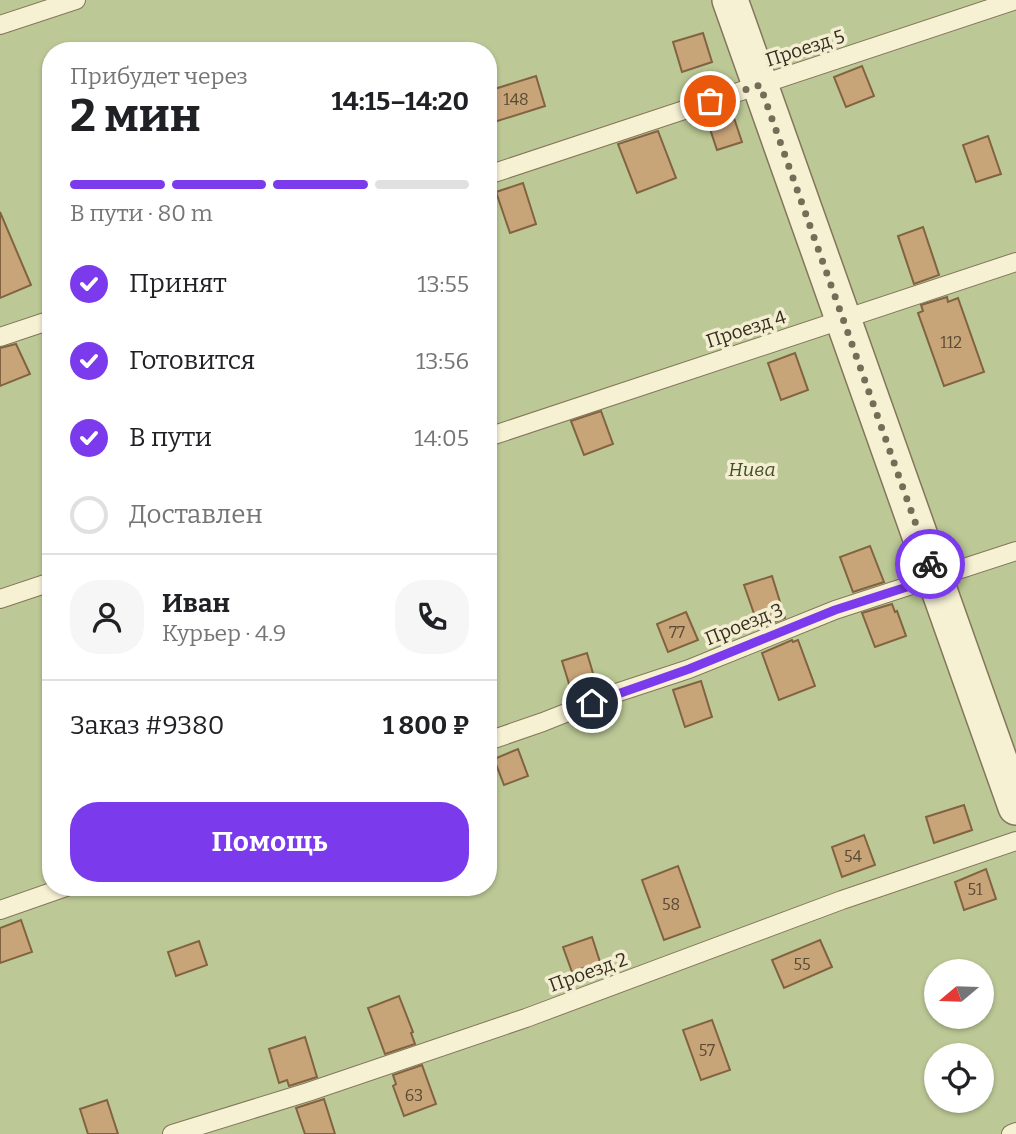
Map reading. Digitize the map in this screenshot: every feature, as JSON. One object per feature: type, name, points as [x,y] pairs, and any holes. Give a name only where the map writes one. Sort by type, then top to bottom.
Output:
[{"type":"street","points":[[730,0],[1016,807]]},
{"type":"lane","points":[[0,25],[76,0]]},
{"type":"lane","name":"Проезд 5","points":[[497,172],[1016,0]]},
{"type":"lane","name":"Проезд 4","points":[[497,434],[1016,261]]},
{"type":"lane","points":[[0,337],[42,323]]},
{"type":"lane","name":"Проезд 3","points":[[497,738],[689,669],[835,610],[1016,551]]},
{"type":"lane","points":[[0,599],[42,585]]},
{"type":"lane","name":"Проезд 2","points":[[172,1134],[308,1092],[526,1018],[842,900],[1016,841]]},
{"type":"lane","points":[[0,910],[42,895]]},
{"type":"lane","points":[[1011,1134],[1016,1132]]},
{"type":"green space","name":"Нива","points":[[0,0],[1016,0],[1016,1134],[0,1134]]},
{"type":"building","points":[[703,33],[712,62],[682,72],[673,42]]},
{"type":"building","points":[[862,66],[874,96],[846,107],[834,77]]},
{"type":"building","points":[[536,76],[545,106],[497,121],[497,88]]},
{"type":"building","points":[[731,109],[742,142],[717,150],[706,117]]},
{"type":"building","points":[[658,131],[676,178],[637,193],[618,144]]},
{"type":"building","points":[[988,136],[1001,174],[976,182],[963,145]]},
{"type":"building","points":[[523,183],[536,224],[510,233],[497,192]]},
{"type":"building","points":[[0,212],[31,285],[0,298]]},
{"type":"building","points":[[923,227],[939,275],[914,284],[898,236]]},
{"type":"building","points":[[947,297],[948,302],[958,298],[984,372],[944,386],[918,313],[923,311],[921,305]]},
{"type":"building","points":[[16,344],[30,374],[0,386],[0,348]]},
{"type":"building","points":[[795,353],[808,390],[781,400],[768,363]]},
{"type":"building","points":[[601,411],[613,444],[584,455],[571,421]]},
{"type":"building","points":[[870,546],[884,582],[853,592],[840,557]]},
{"type":"building","points":[[772,576],[785,618],[759,628],[744,585]]},
{"type":"building","points":[[892,604],[906,636],[875,647],[862,613]]},
{"type":"building","points":[[686,612],[698,640],[668,652],[657,624]]},
{"type":"building","points":[[798,640],[815,686],[779,700],[762,653]]},
{"type":"building","points":[[587,653],[595,680],[570,687],[562,661]]},
{"type":"building","points":[[701,681],[712,717],[685,727],[673,690]]},
{"type":"building","points":[[518,749],[528,776],[504,785],[497,767],[497,758]]},
{"type":"building","points":[[964,805],[972,830],[934,843],[926,817]]},
{"type":"building","points":[[864,835],[875,865],[842,877],[832,847]]},
{"type":"building","points":[[678,866],[700,927],[664,940],[642,880]]},
{"type":"building","points":[[986,869],[996,899],[964,910],[955,882]]},
{"type":"building","points":[[21,920],[32,952],[0,963],[0,928]]},
{"type":"building","points":[[592,937],[600,962],[572,972],[563,947]]},
{"type":"building","points":[[820,940],[832,967],[784,988],[772,960]]},
{"type":"building","points":[[199,941],[207,965],[176,976],[168,952]]},
{"type":"building","points":[[399,996],[415,1044],[385,1054],[368,1008]]},
{"type":"building","points":[[712,1020],[730,1070],[701,1080],[683,1030]]},
{"type":"building","points":[[305,1037],[317,1077],[289,1086],[287,1080],[279,1083],[269,1049]]},
{"type":"building","points":[[422,1065],[436,1104],[404,1116],[393,1086],[396,1084],[393,1075]]},
{"type":"building","points":[[324,1099],[335,1134],[305,1134],[296,1108]]},
{"type":"building","points":[[107,1100],[118,1134],[88,1134],[80,1109]]},
{"type":"way so far","points":[[710,101],[760,85],[930,564]]},
{"type":"route","points":[[592,703],[689,669],[835,610],[935,578],[930,564]]}]
